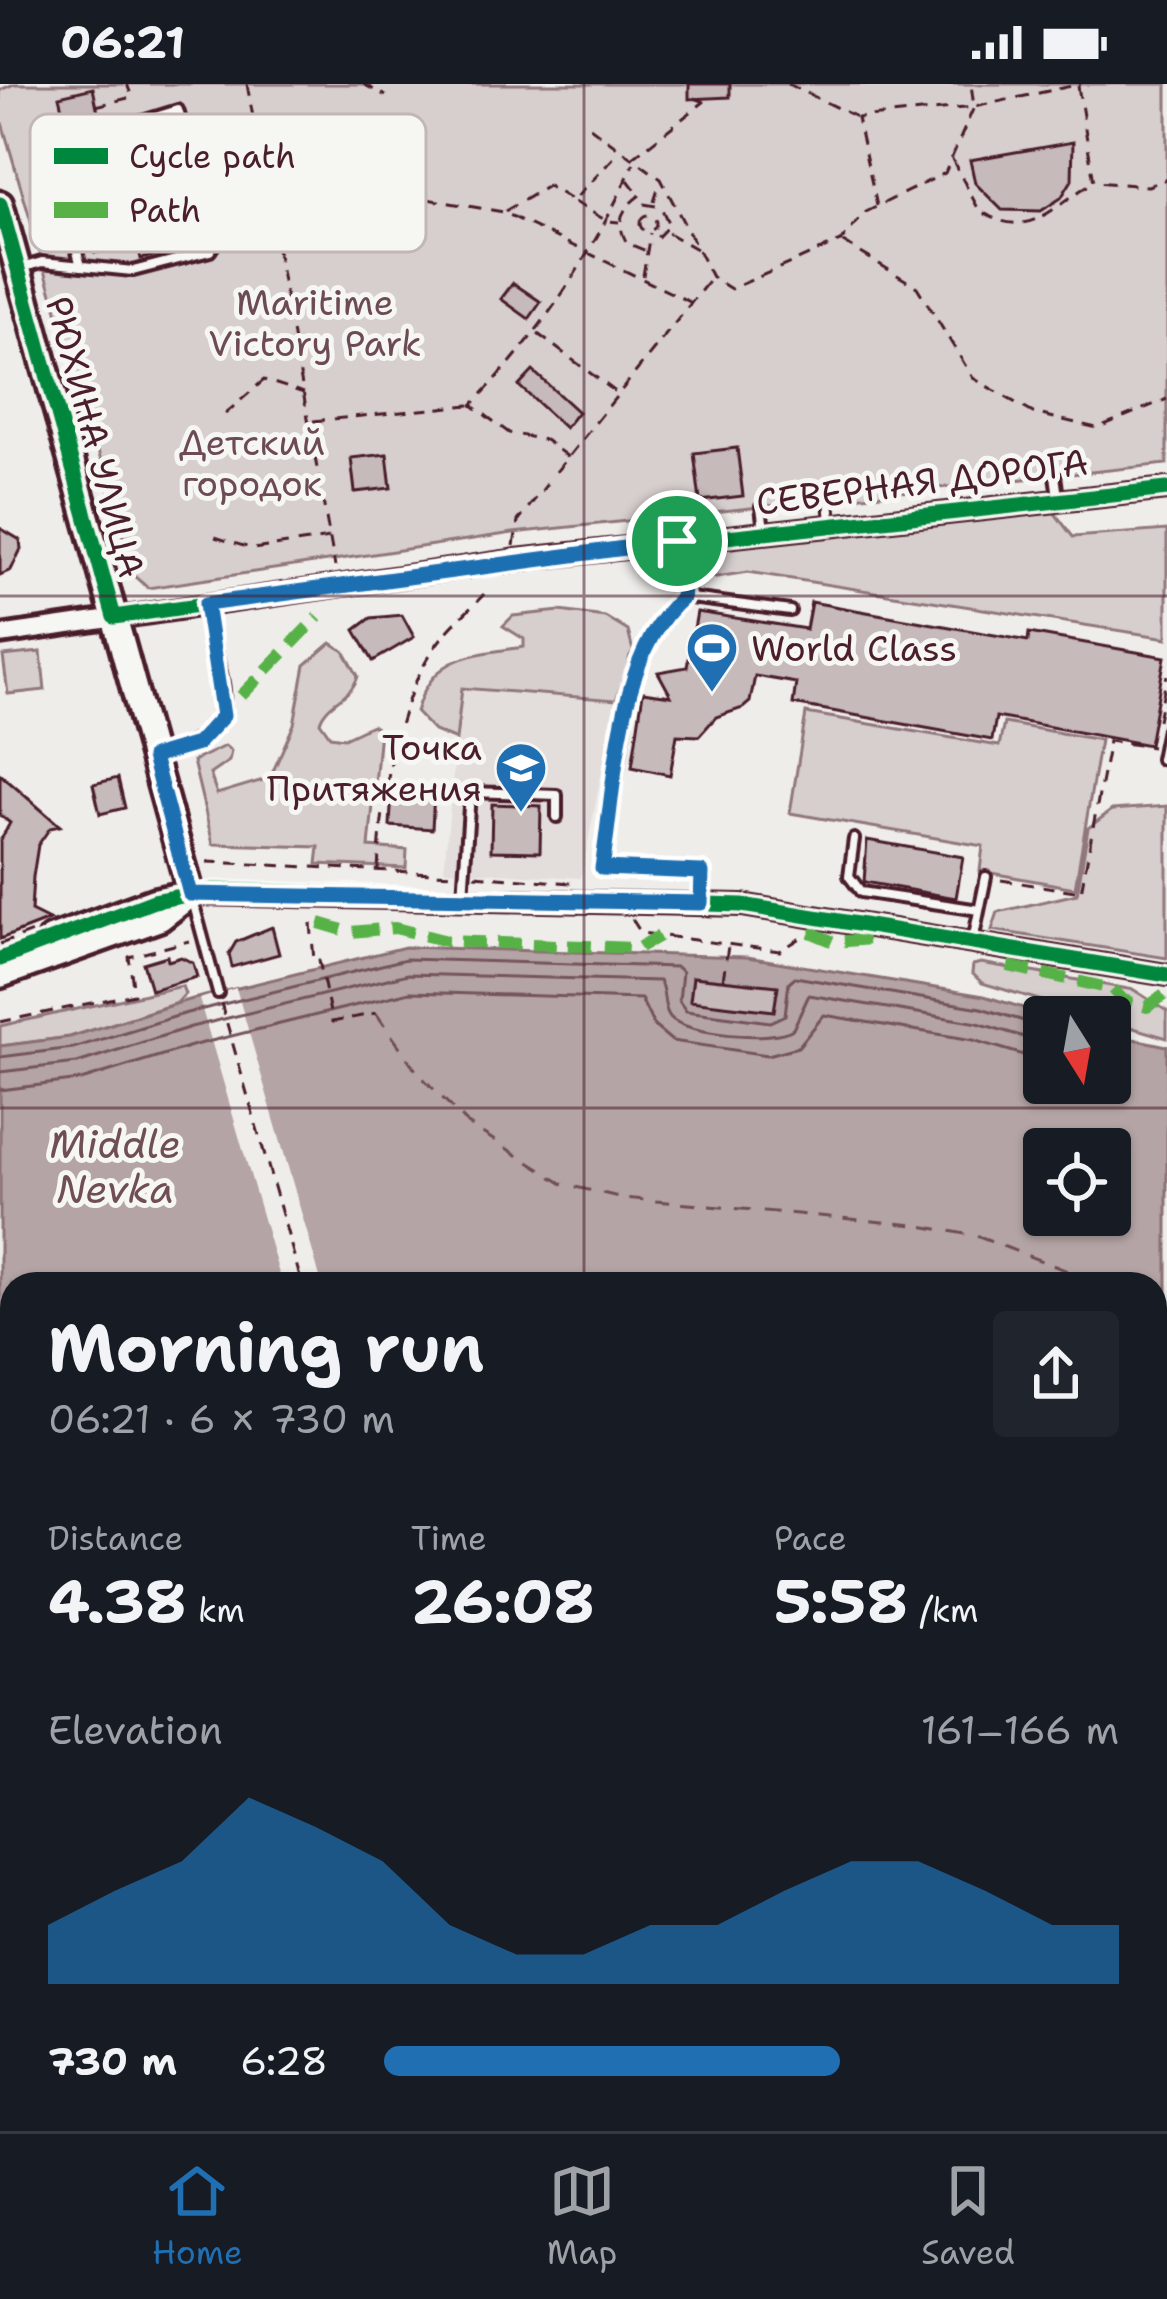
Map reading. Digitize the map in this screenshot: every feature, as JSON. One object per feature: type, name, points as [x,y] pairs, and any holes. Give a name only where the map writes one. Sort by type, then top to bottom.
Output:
[{"type":"street","name":"РЮХИНА УЛИЦА","points":[[0,204],[10,256],[190,894]]},
{"type":"street","name":"СЕВЕРНАЯ ДОРОГА","points":[[0,635],[677,541],[1167,489]]},
{"type":"street","points":[[0,975],[160,918],[190,894]]},
{"type":"street","points":[[0,958],[154,901],[190,894],[464,897],[701,903],[1167,975]]},
{"type":"lane","points":[[77,252],[81,266]]},
{"type":"lane","points":[[10,256],[133,271],[206,252]]},
{"type":"lane","points":[[1055,475],[1058,497]]},
{"type":"lane","points":[[829,499],[831,523]]},
{"type":"lane","points":[[761,506],[764,531]]},
{"type":"lane","points":[[677,541],[683,597],[636,659],[602,868],[702,872],[701,903]]},
{"type":"lane","points":[[683,597],[790,611]]},
{"type":"lane","points":[[153,757],[197,744],[223,716],[206,604]]},
{"type":"lane","points":[[1161,759],[1167,729]]},
{"type":"lane","points":[[464,897],[470,792],[557,795],[556,817]]},
{"type":"lane","points":[[854,839],[849,876],[861,892],[980,910]]},
{"type":"lane","points":[[973,942],[986,878]]},
{"type":"lane","name":"РЮХИНА УЛИЦА","points":[[190,894],[218,993]]},
{"type":"path","points":[[96,106],[132,97],[127,84]]},
{"type":"path","points":[[247,84],[254,114]]},
{"type":"path","points":[[363,84],[386,96]]},
{"type":"path","points":[[788,84],[857,118],[974,107],[1079,84],[1094,182]]},
{"type":"path","points":[[590,127],[661,179],[712,277],[731,289],[842,242],[877,207],[938,178],[952,160],[974,107],[971,84]]},
{"type":"path","points":[[313,422],[472,405],[538,334],[591,255],[634,159],[705,101],[694,98]]},
{"type":"path","points":[[857,118],[877,207]]},
{"type":"path","points":[[573,201],[620,151]]},
{"type":"path","points":[[952,160],[980,210],[1016,225],[1039,222],[1094,182],[1148,186],[1167,179]]},
{"type":"path","points":[[627,179],[644,204],[646,214],[640,225],[650,232]]},
{"type":"path","points":[[653,204],[661,179]]},
{"type":"path","points":[[503,212],[548,186],[607,221],[619,222]]},
{"type":"path","points":[[640,195],[623,210],[619,222],[627,243],[651,253]]},
{"type":"path","points":[[426,199],[503,212],[690,302]]},
{"type":"path","points":[[644,204],[653,204],[667,215],[667,232]]},
{"type":"path","points":[[642,279],[656,221],[646,214]]},
{"type":"path","points":[[667,232],[698,250]]},
{"type":"path","points":[[651,244],[667,232]]},
{"type":"path","points":[[842,242],[917,287],[973,378],[1033,413],[1097,428],[1167,400]]},
{"type":"path","points":[[281,252],[335,568]]},
{"type":"path","points":[[556,472],[712,277]]},
{"type":"path","points":[[538,334],[619,394]]},
{"type":"path","points":[[224,414],[264,380],[307,394]]},
{"type":"path","points":[[472,405],[509,433],[544,440],[568,457]]},
{"type":"path","points":[[513,533],[547,484]]},
{"type":"path","points":[[215,537],[253,549],[332,538]]},
{"type":"path","points":[[378,871],[387,787],[407,708],[433,650],[484,594]]},
{"type":"path","points":[[986,878],[1081,892],[1109,741],[1152,748],[1167,675]]},
{"type":"path","points":[[311,923],[314,961],[319,960],[332,1022],[376,1013]]},
{"type":"path","points":[[641,933],[780,951],[818,926]]},
{"type":"path","points":[[0,1022],[134,994],[129,957],[190,940]]},
{"type":"path","points":[[723,980],[728,944]]},
{"type":"path","points":[[218,993],[299,1272]]},
{"type":"shaded area","name":"Точка Притяжения","points":[[461,688],[616,700],[581,878],[444,870]]},
{"type":"green space","name":"Maritime Victory Park","points":[[14,84],[1167,84],[1167,464],[513,533],[148,588],[135,577],[40,252],[426,252],[426,114],[30,114],[30,218],[0,116],[0,90]]},
{"type":"green space","points":[[1051,508],[1073,537],[1167,530],[1167,638],[748,572],[704,579],[704,550]]},
{"type":"green space","points":[[560,611],[605,617],[628,631],[633,651],[616,700],[462,688],[456,740],[434,731],[416,712],[432,678],[443,668],[471,656],[524,647],[524,639],[503,626],[513,616]]},
{"type":"green space","points":[[331,643],[344,651],[358,676],[320,722],[330,736],[344,738],[372,725],[380,731],[369,847],[407,850],[406,868],[317,864],[319,847],[213,844],[193,761],[225,746],[231,751],[229,761],[210,774],[217,794],[270,778],[294,724],[305,665]]},
{"type":"green space","points":[[41,652],[45,690],[8,694],[3,656]]},
{"type":"green space","points":[[806,713],[999,746],[1004,723],[1100,740],[1075,888],[980,871],[983,846],[790,813]]},
{"type":"green space","points":[[1167,806],[1167,958],[992,930],[998,912],[1077,894],[1088,828],[1112,810]]},
{"type":"green space","points":[[973,965],[1134,990],[1167,1011],[1167,1038],[1131,1027],[1131,996],[1026,996],[982,983],[972,973]]},
{"type":"green space","points":[[182,986],[185,994],[177,1003],[70,1037],[0,1046],[0,1026]]},
{"type":"water","name":"Middle Nevka","points":[[405,947],[747,957],[984,996],[1023,1008],[1023,1104],[1131,1104],[1131,1038],[1167,1046],[1167,1272],[0,1272],[0,1046],[70,1037],[185,1001]],"holes":[[[693,977],[777,986],[691,1000]]]},
{"type":"pier","points":[[236,988],[319,1272],[279,1272],[199,999]]},
{"type":"building","points":[[689,84],[730,84],[730,97],[689,99]]},
{"type":"building","points":[[93,88],[98,114],[63,114],[59,96]]},
{"type":"building","points":[[1073,142],[1072,180],[1061,198],[1041,211],[1002,210],[975,183],[970,160]]},
{"type":"building","points":[[139,252],[168,252],[141,259]]},
{"type":"building","points":[[513,283],[541,302],[529,319],[501,299]]},
{"type":"building","points":[[533,371],[578,412],[565,428],[519,386]]},
{"type":"building","points":[[737,448],[743,496],[700,501],[694,453]]},
{"type":"building","points":[[387,454],[391,488],[355,492],[351,458]]},
{"type":"building","points":[[0,528],[20,540],[21,549],[11,570],[0,575]]},
{"type":"building","points":[[811,602],[1028,641],[1029,633],[1165,657],[1149,745],[996,717],[992,740],[793,704],[796,683],[755,676],[750,702],[743,708],[716,717],[699,736],[677,735],[670,775],[632,767],[643,692],[671,696],[658,672],[687,667],[697,612],[806,629]]},
{"type":"building","points":[[402,615],[414,637],[373,661],[355,630],[371,618]]},
{"type":"building","points":[[0,774],[60,826],[50,828],[38,845],[33,877],[31,911],[49,920],[0,939],[0,841],[10,823],[0,815]]},
{"type":"building","points":[[118,778],[125,808],[100,814],[93,784]]},
{"type":"building","points":[[392,789],[434,792],[432,829],[390,826]]},
{"type":"building","points":[[492,804],[541,806],[540,852],[491,851]]},
{"type":"building","points":[[867,840],[963,857],[956,898],[864,882]]},
{"type":"building","points":[[272,927],[279,954],[232,967],[229,954],[236,942]]},
{"type":"building","points":[[167,956],[168,961],[181,957],[193,963],[197,977],[151,990],[143,963]]},
{"type":"building","points":[[693,977],[778,986],[774,1011],[690,1001]]},
{"type":"ferry route","points":[[376,1013],[418,1073],[468,1124],[563,1184],[623,1198],[916,1225],[976,1236],[1070,1272]]},
{"type":"marked path","points":[[241,696],[318,617]]},
{"type":"marked path","points":[[319,923],[350,932],[395,928],[447,941],[638,948],[659,936]]},
{"type":"marked path","points":[[810,932],[834,942],[873,939]]},
{"type":"marked path","points":[[1008,966],[1113,989],[1123,1000],[1147,1007],[1167,993]]},
{"type":"cycle path","points":[[0,204],[114,617],[516,560],[1167,489]]},
{"type":"cycle path","points":[[0,959],[154,901],[214,890],[742,905],[1167,975]]},
{"type":"place","name":"World Class","points":[[712,694]]},
{"type":"place","name":"Точка Притяжения","points":[[521,814]]},
{"type":"route","points":[[677,541],[683,597],[636,659],[602,868],[702,872],[701,903],[214,890],[190,894],[153,757],[197,744],[223,716],[224,697],[206,604],[677,541]]},
{"type":"park label","name":"Детский городок","points":[[252,462]]}]
